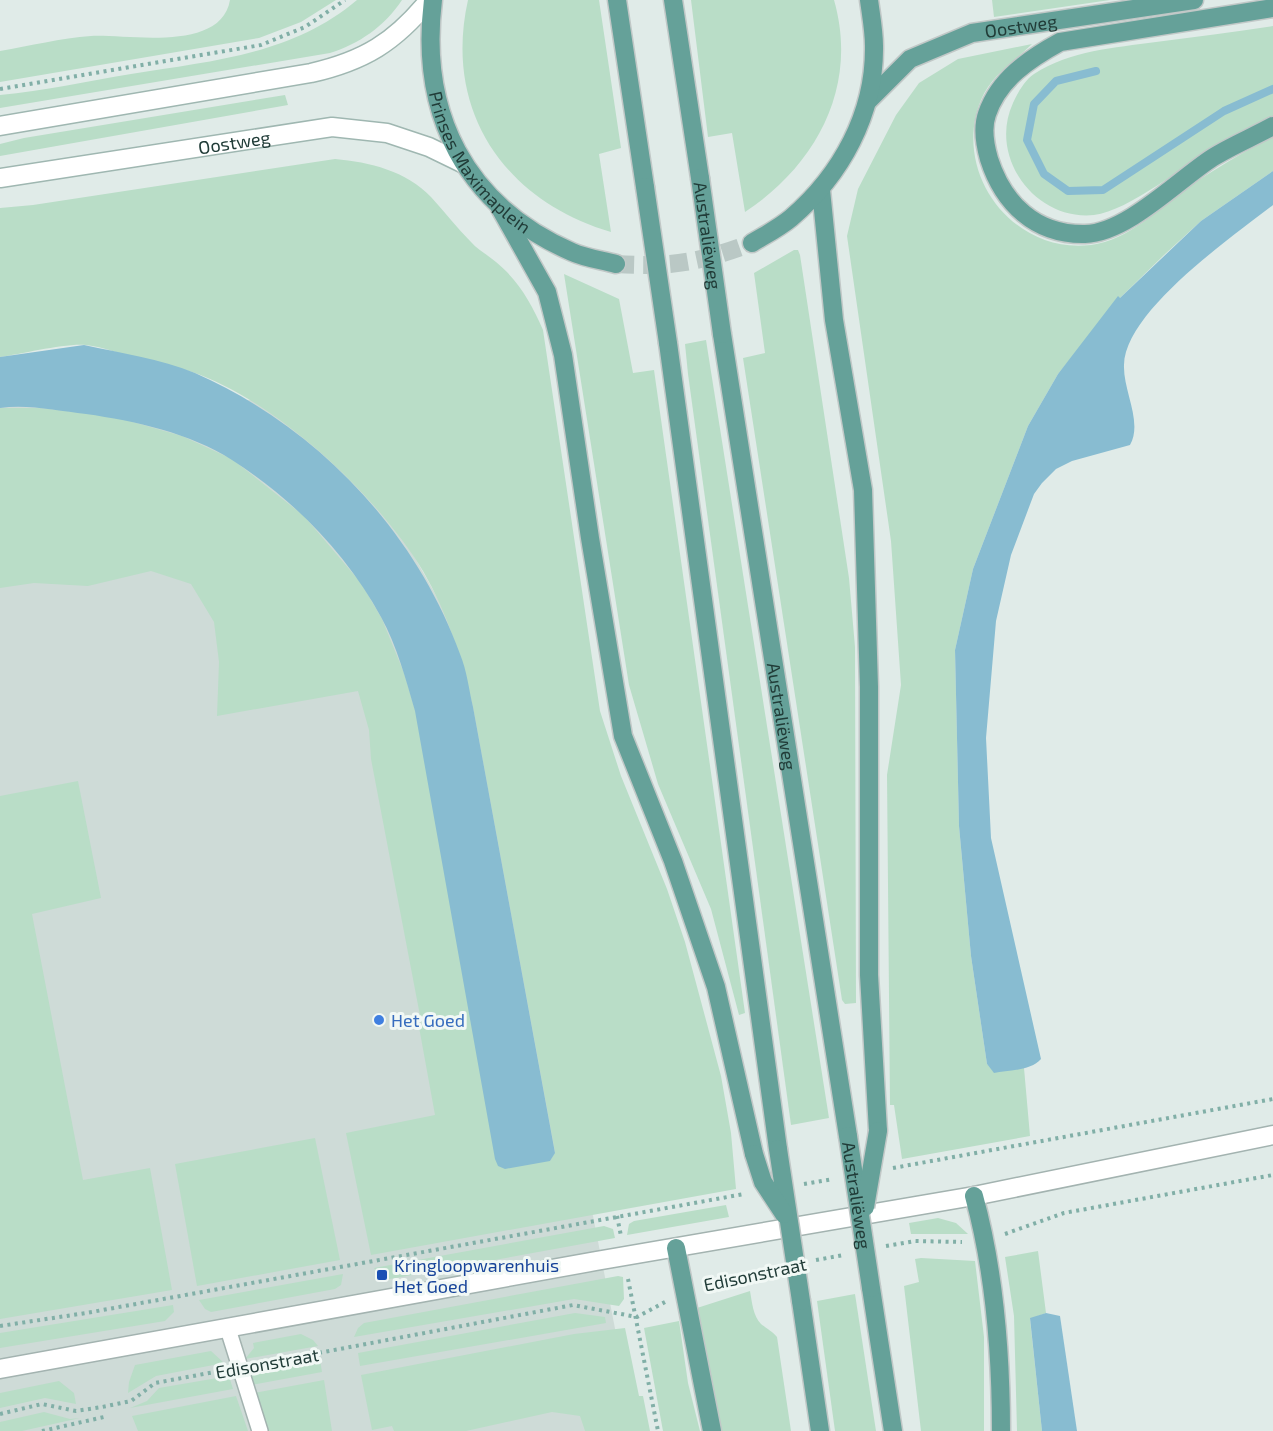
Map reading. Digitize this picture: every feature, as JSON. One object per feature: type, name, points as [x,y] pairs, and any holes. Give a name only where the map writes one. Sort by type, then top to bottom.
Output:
[{"type":"main road","name":"Prinses Maximaplein","points":[[431,0],[428,38],[432,82],[444,124],[464,164],[500,208],[535,234],[564,248],[616,264]]},
{"type":"main road","points":[[617,0],[668,343],[778,1149],[820,1431]]},
{"type":"main road","name":"Australiëweg","points":[[674,0],[722,334],[893,1431]]},
{"type":"main road","points":[[752,243],[789,220],[821,190],[841,163],[856,133],[868,101],[874,46],[869,0]]},
{"type":"main road","name":"Oostweg","points":[[868,101],[910,59],[972,33],[1194,0]]},
{"type":"main road","points":[[1273,8],[1060,42],[1034,56],[1001,87],[987,115],[984,134],[995,178],[1008,201],[1030,219],[1059,231],[1086,234],[1123,222],[1212,158],[1273,126]]},
{"type":"main road","points":[[821,190],[834,320],[863,490],[869,687],[869,975],[878,1131],[862,1221]]},
{"type":"main road","points":[[500,208],[547,292],[563,355],[623,736],[673,861],[716,987],[754,1154],[763,1182],[788,1220]]},
{"type":"main road","points":[[974,1196],[986,1239],[1001,1360],[1001,1431]]},
{"type":"main road","points":[[676,1248],[712,1431]]},
{"type":"street","points":[[0,126],[312,74],[344,65],[394,38],[431,0]]},
{"type":"street","name":"Oostweg","points":[[0,178],[333,127],[387,133],[429,147],[464,164]]},
{"type":"street","name":"Edisonstraat","points":[[0,1370],[974,1196],[1273,1135]]},
{"type":"lane","points":[[228,1329],[260,1431]]},
{"type":"path","points":[[0,89],[261,45],[305,27],[345,0]]},
{"type":"path","points":[[885,1170],[1273,1099]]},
{"type":"path","points":[[881,1248],[915,1241],[986,1239],[1026,1229],[1064,1213],[1273,1175]]},
{"type":"path","points":[[792,1186],[838,1178]]},
{"type":"path","points":[[0,1326],[86,1313],[745,1194]]},
{"type":"path","name":"Edisonstraat","points":[[811,1261],[846,1254]]},
{"type":"path","name":"Edisonstraat","points":[[0,1414],[42,1404],[76,1412],[131,1401],[155,1383],[573,1305],[637,1317],[707,1282],[776,1268]]},
{"type":"path","points":[[637,1317],[658,1431]]},
{"type":"path","points":[[42,1431],[104,1417]]},
{"type":"shaded area","points":[[0,400],[326,400],[491,693],[635,1431],[0,1431]]},
{"type":"green space","points":[[230,0],[336,0],[301,22],[259,38],[0,82],[0,51],[91,36],[148,38],[192,34],[210,28],[223,17]]},
{"type":"green space","points":[[357,0],[402,0],[388,18],[370,33],[351,45],[330,53],[0,108],[0,95],[191,65],[250,53],[306,33]]},
{"type":"green space","points":[[468,0],[599,0],[621,148],[599,154],[611,232],[573,218],[540,198],[513,174],[490,146],[474,114],[465,79],[463,41]]},
{"type":"green space","points":[[691,0],[834,0],[840,32],[841,63],[836,93],[826,121],[811,147],[792,171],[770,193],[745,212],[732,133],[708,137]]},
{"type":"green space","points":[[992,0],[1110,0],[994,17]]},
{"type":"green space","points":[[1273,26],[1273,118],[1220,144],[1141,196],[1108,212],[1094,215],[1073,214],[1053,208],[1022,182],[1012,164],[1007,144],[1007,124],[1017,95],[1034,74],[1063,60],[1093,51]]},
{"type":"green space","points":[[1032,44],[991,83],[981,100],[974,127],[975,154],[982,180],[996,203],[1014,222],[1037,237],[1063,245],[1091,245],[1118,237],[1142,223],[1208,174],[1273,137],[1273,171],[1201,221],[1164,255],[1120,298],[1058,374],[1028,426],[973,569],[955,650],[959,826],[971,956],[987,1064],[994,1072],[1024,1068],[1030,1136],[902,1159],[894,1105],[890,1105],[887,775],[901,685],[891,541],[847,236],[858,189],[896,115],[919,83],[958,59]]},
{"type":"green space","points":[[285,95],[288,105],[0,156],[0,144],[24,138]]},
{"type":"green space","points":[[335,159],[387,169],[421,188],[474,245],[496,262],[518,285],[543,330],[600,711],[621,776],[667,889],[685,942],[721,1076],[731,1133],[736,1189],[371,1255],[346,1133],[435,1115],[419,1027],[422,1026],[371,759],[369,730],[358,691],[217,716],[219,662],[214,622],[191,584],[151,571],[88,586],[34,583],[0,588],[0,408],[40,408],[112,416],[182,436],[232,459],[304,516],[361,583],[382,619],[404,673],[550,1161],[555,1152],[473,707],[447,621],[423,571],[379,512],[322,454],[257,405],[224,386],[192,372],[86,345],[55,347],[0,357],[0,208],[33,205]]},
{"type":"green space","points":[[794,250],[798,250],[800,255],[849,578],[855,647],[856,1003],[845,1004],[842,1000],[743,358],[765,353],[754,273]]},
{"type":"green space","points":[[564,274],[619,299],[633,373],[654,370],[745,1013],[739,1015],[711,909],[658,784],[629,685]]},
{"type":"green space","points":[[706,340],[829,1118],[791,1125],[688,374],[685,344]]},
{"type":"green space","points":[[78,781],[101,898],[32,914],[83,1180],[150,1168],[172,1290],[0,1319],[0,796]]},
{"type":"green space","points":[[315,1138],[340,1260],[197,1286],[175,1164]]},
{"type":"green space","points":[[726,1205],[729,1217],[627,1235],[629,1224],[634,1221]]},
{"type":"green space","points":[[938,1218],[956,1223],[968,1234],[911,1234],[909,1223]]},
{"type":"green space","points":[[604,1226],[613,1229],[615,1238],[390,1279],[382,1278],[374,1268]]},
{"type":"green space","points":[[1038,1251],[1046,1313],[1030,1319],[1042,1431],[1017,1431],[1014,1316],[1005,1257]]},
{"type":"green space","points":[[915,1259],[975,1261],[984,1337],[984,1431],[921,1431],[904,1286],[919,1282]]},
{"type":"green space","points":[[343,1274],[341,1285],[335,1289],[211,1312],[205,1309],[199,1300]]},
{"type":"green space","points":[[618,1276],[623,1277],[624,1299],[619,1306],[574,1299],[354,1337],[358,1328],[364,1323]]},
{"type":"green space","points":[[750,1291],[758,1321],[777,1337],[791,1431],[719,1431],[705,1366],[697,1308]]},
{"type":"green space","points":[[855,1294],[876,1431],[835,1431],[817,1301]]},
{"type":"green space","points":[[173,1305],[174,1312],[165,1321],[0,1348],[0,1333]]},
{"type":"green space","points":[[575,1313],[605,1317],[606,1323],[360,1366],[358,1353]]},
{"type":"green space","points":[[679,1321],[688,1383],[700,1431],[663,1431],[644,1328]]},
{"type":"green space","points":[[625,1328],[639,1396],[643,1396],[650,1431],[585,1431],[580,1416],[552,1412],[466,1431],[394,1431],[392,1426],[372,1430],[361,1375],[574,1334]]},
{"type":"green space","points":[[301,1334],[313,1340],[318,1346],[245,1359],[254,1348],[253,1343]]},
{"type":"green space","points":[[211,1351],[224,1363],[156,1376],[128,1393],[135,1365]]},
{"type":"green space","points":[[320,1360],[322,1372],[251,1385],[247,1373]]},
{"type":"green space","points":[[229,1376],[233,1389],[130,1408],[147,1401],[159,1388]]},
{"type":"green space","points":[[324,1380],[332,1431],[267,1431],[254,1393]]},
{"type":"green space","points":[[59,1381],[74,1393],[76,1404],[45,1398],[0,1408],[0,1393]]},
{"type":"green space","points":[[236,1396],[248,1431],[138,1431],[132,1416]]},
{"type":"green space","points":[[44,1412],[70,1419],[80,1418],[22,1431],[0,1431],[0,1422]]},
{"type":"water","points":[[1273,171],[1273,205],[1183,277],[1142,322],[1129,344],[1124,365],[1134,416],[1130,445],[1072,461],[1056,469],[1034,494],[1011,555],[996,621],[986,738],[991,838],[1041,1059],[1025,1068],[994,1073],[987,1064],[971,956],[959,826],[955,650],[973,569],[1028,426],[1058,374],[1118,296],[1120,298],[1201,221]]},
{"type":"water","points":[[84,345],[154,360],[195,373],[239,395],[281,422],[320,453],[356,487],[417,565],[441,608],[466,674],[555,1153],[550,1161],[505,1169],[498,1166],[495,1159],[415,711],[405,675],[381,617],[352,571],[317,529],[255,475],[216,451],[180,435],[124,420],[43,408],[0,408],[0,357]]},
{"type":"water","points":[[1046,1313],[1060,1316],[1077,1431],[1042,1431],[1030,1318]]},
{"type":"waterway","points":[[1096,71],[1056,81],[1034,104],[1027,140],[1044,174],[1068,191],[1103,190],[1224,111],[1273,89]]},
{"type":"tunnel","points":[[616,264],[654,265],[685,262],[752,243]]},
{"type":"place","name":"Het Goed","points":[[379,1020]]},
{"type":"place","name":"Kringloopwarenhuis Het Goed","points":[[382,1275]]}]
